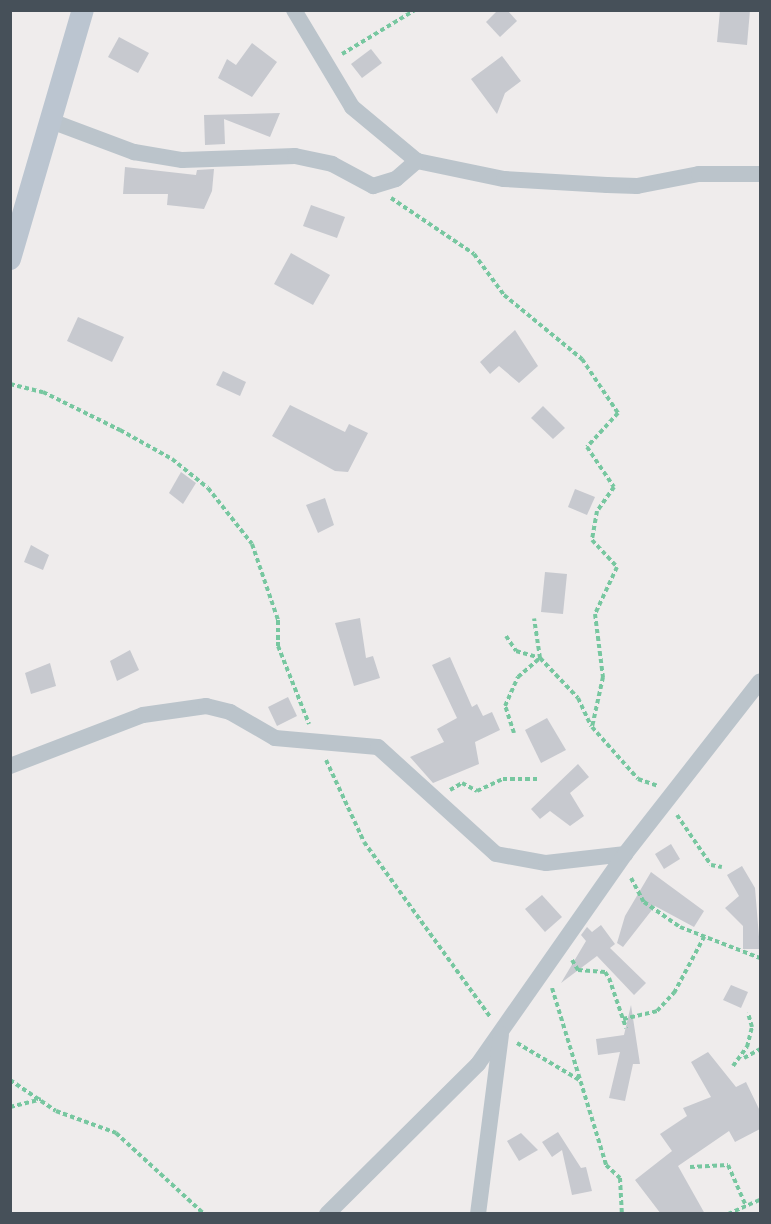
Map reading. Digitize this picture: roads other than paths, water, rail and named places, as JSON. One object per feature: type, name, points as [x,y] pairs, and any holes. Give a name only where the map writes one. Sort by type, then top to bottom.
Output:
[{"type":"street","points":[[10,259],[83,10]]},
{"type":"street","points":[[294,10],[352,108],[417,161],[504,179],[607,185],[637,186],[699,174],[760,174]]},
{"type":"street","points":[[51,122],[134,152],[182,160],[295,156],[332,164],[373,186],[396,179],[417,161]]},
{"type":"street","points":[[327,1214],[435,1110],[501,1033],[547,971],[563,943],[625,854],[760,681]]},
{"type":"street","points":[[10,766],[143,715],[206,706],[230,712],[275,738],[378,747],[437,798],[496,854],[546,863],[625,854]]},
{"type":"street","points":[[478,1214],[501,1033]]}]
